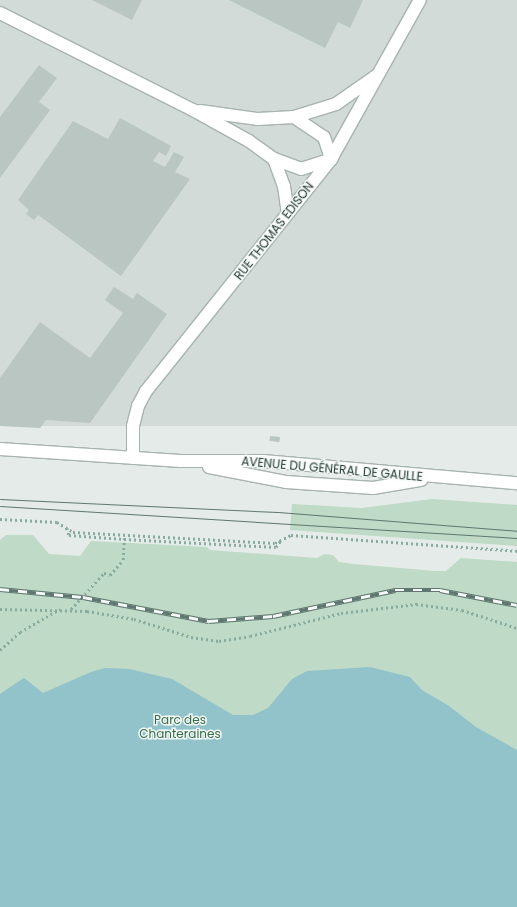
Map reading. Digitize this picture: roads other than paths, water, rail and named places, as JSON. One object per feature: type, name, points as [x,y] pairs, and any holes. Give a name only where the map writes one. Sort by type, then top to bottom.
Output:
[{"type":"street","name":"RUE THOMAS EDISON","points":[[133,458],[133,426],[138,406],[146,391],[331,159],[420,0]]},
{"type":"street","points":[[0,14],[193,110],[249,141],[274,159],[301,169],[331,159],[324,137],[294,117]]},
{"type":"street","points":[[193,110],[258,119],[294,117],[336,104],[379,74]]},
{"type":"street","points":[[274,159],[284,186],[288,213]]},
{"type":"street","name":"AVENUE DU GÉNÉRAL DE GAULLE","points":[[0,450],[180,461],[263,461],[436,478],[517,483]]},
{"type":"street","name":"AVENUE DU GÉNÉRAL DE GAULLE","points":[[180,461],[286,482],[373,488],[436,478]]},
{"type":"water","name":"Parc des Chanteraines","points":[[370,667],[410,677],[422,690],[449,706],[476,727],[517,750],[517,907],[0,907],[0,694],[19,681],[24,678],[43,693],[91,672],[105,668],[129,669],[172,679],[233,715],[253,715],[268,708],[292,679],[307,671]]},
{"type":"tram line","points":[[0,499],[278,512],[517,531]]},
{"type":"tram line","points":[[0,506],[517,538]]},
{"type":"railway","points":[[0,589],[83,597],[209,621],[273,616],[395,590],[440,590],[517,605]]}]
